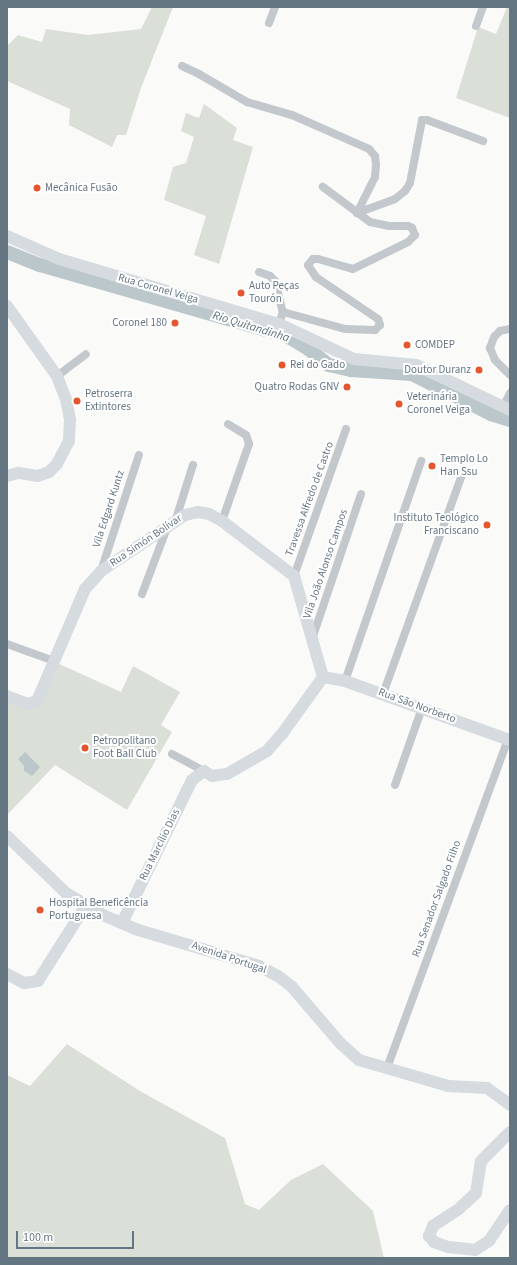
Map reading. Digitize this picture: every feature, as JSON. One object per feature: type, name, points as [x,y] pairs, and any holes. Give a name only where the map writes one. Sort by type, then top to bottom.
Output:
[{"type":"street","points":[[269,23],[275,7]]},
{"type":"street","points":[[476,26],[482,7]]},
{"type":"street","points":[[182,66],[199,74],[247,102],[292,115],[369,149],[375,156],[375,177],[357,213]]},
{"type":"street","points":[[357,213],[395,199],[405,191],[410,183],[422,120],[427,120],[483,141]]},
{"type":"street","points":[[283,312],[345,329],[378,328],[378,319],[316,277],[308,265],[313,259],[318,259],[353,269],[408,242],[415,235],[412,228],[408,226],[388,226],[370,222],[323,187]]},
{"type":"street","name":"Rua Coronel Veiga","points":[[7,236],[59,259],[279,324],[354,359],[416,365],[506,408]]},
{"type":"street","points":[[259,272],[270,276],[275,282],[283,312],[279,324]]},
{"type":"street","points":[[7,306],[57,376],[66,400],[70,420],[69,441],[63,456],[49,472],[38,476],[18,473],[7,476]]},
{"type":"street","points":[[510,329],[497,334],[490,348],[495,360],[510,375]]},
{"type":"street","points":[[57,376],[86,354]]},
{"type":"street","points":[[506,408],[510,393]]},
{"type":"street","points":[[222,521],[249,444],[246,435],[228,424]]},
{"type":"street","name":"Travessa Alfredo de Castro","points":[[294,576],[346,428]]},
{"type":"street","name":"Vila Edgard Kuntz","points":[[100,571],[139,455]]},
{"type":"street","points":[[345,681],[420,460]]},
{"type":"street","points":[[142,594],[171,525],[193,465]]},
{"type":"street","points":[[383,694],[462,475]]},
{"type":"street","name":"Vila João Alonso Campos","points":[[312,640],[361,494]]},
{"type":"street","name":"Rua Simón Bolívar","points":[[7,696],[28,704],[34,704],[39,698],[85,589],[100,571],[185,515],[198,512],[209,514],[222,521],[294,576]]},
{"type":"street","points":[[172,754],[204,771],[220,776],[236,770],[266,751],[282,734],[323,677],[294,576]]},
{"type":"street","points":[[7,644],[54,661]]},
{"type":"street","name":"Rua São Norberto","points":[[323,677],[345,681],[509,739]]},
{"type":"street","points":[[395,785],[422,708]]},
{"type":"street","name":"Rua Senador Salgado Filho","points":[[387,1068],[509,739]]},
{"type":"street","name":"Rua Marcílio Dias","points":[[122,923],[192,780],[204,771]]},
{"type":"street","name":"Avenida Portugal","points":[[7,836],[66,893],[86,905],[122,923],[259,966],[278,976],[292,987],[359,1060],[448,1086],[487,1088],[510,1105]]},
{"type":"street","points":[[7,974],[24,983],[34,983],[38,981],[86,905]]},
{"type":"street","points":[[510,1132],[482,1161],[476,1193],[459,1209],[432,1226],[429,1236],[434,1242],[448,1247],[475,1250],[489,1241],[510,1210]]},
{"type":"shaded area","points":[[152,7],[173,7],[141,88],[126,135],[117,135],[112,147],[69,125],[70,109],[7,81],[7,46],[18,35],[42,42],[46,29],[88,35],[141,29]]},
{"type":"shaded area","points":[[507,7],[510,7],[510,118],[456,98],[478,27],[496,34]]},
{"type":"shaded area","points":[[204,104],[237,128],[233,140],[253,147],[219,264],[194,255],[206,216],[164,200],[173,167],[186,163],[194,137],[181,131],[186,113],[199,118]]},
{"type":"shaded area","name":"Petropolitano Foot Ball Club","points":[[57,663],[121,692],[133,666],[180,692],[161,725],[172,732],[127,810],[55,765],[7,815],[7,701],[26,708]]},
{"type":"shaded area","points":[[25,752],[40,767],[32,776],[24,771],[24,766],[18,759]]},
{"type":"shaded area","points":[[67,1044],[140,1091],[225,1138],[245,1204],[259,1210],[291,1180],[323,1164],[373,1211],[384,1258],[7,1258],[7,1075],[30,1086]]},
{"type":"waterway","name":"Rio Quitandinha","points":[[7,252],[40,265],[287,336],[307,348],[329,365],[351,370],[412,374],[491,414],[510,420]]},
{"type":"place","name":"Mecânica Fusão","points":[[37,188]]},
{"type":"place","name":"Auto Peças Tourón","points":[[241,293]]},
{"type":"place","name":"Coronel 180","points":[[175,323]]},
{"type":"place","name":"COMDEP","points":[[407,345]]},
{"type":"place","name":"Rei do Gado","points":[[282,365]]},
{"type":"place","name":"Doutor Duranz","points":[[479,370]]},
{"type":"place","name":"Quatro Rodas GNV","points":[[347,387]]},
{"type":"place","name":"Petroserra Extintores","points":[[77,401]]},
{"type":"place","name":"Veterinária Coronel Veiga","points":[[399,404]]},
{"type":"place","name":"Templo Lo Han Ssu","points":[[432,466]]},
{"type":"place","name":"Instituto Teológico Franciscano","points":[[487,525]]},
{"type":"place","name":"Petropolitano Foot Ball Club","points":[[85,748]]},
{"type":"place","name":"Hospital Beneficência Portuguesa","points":[[40,910]]}]
